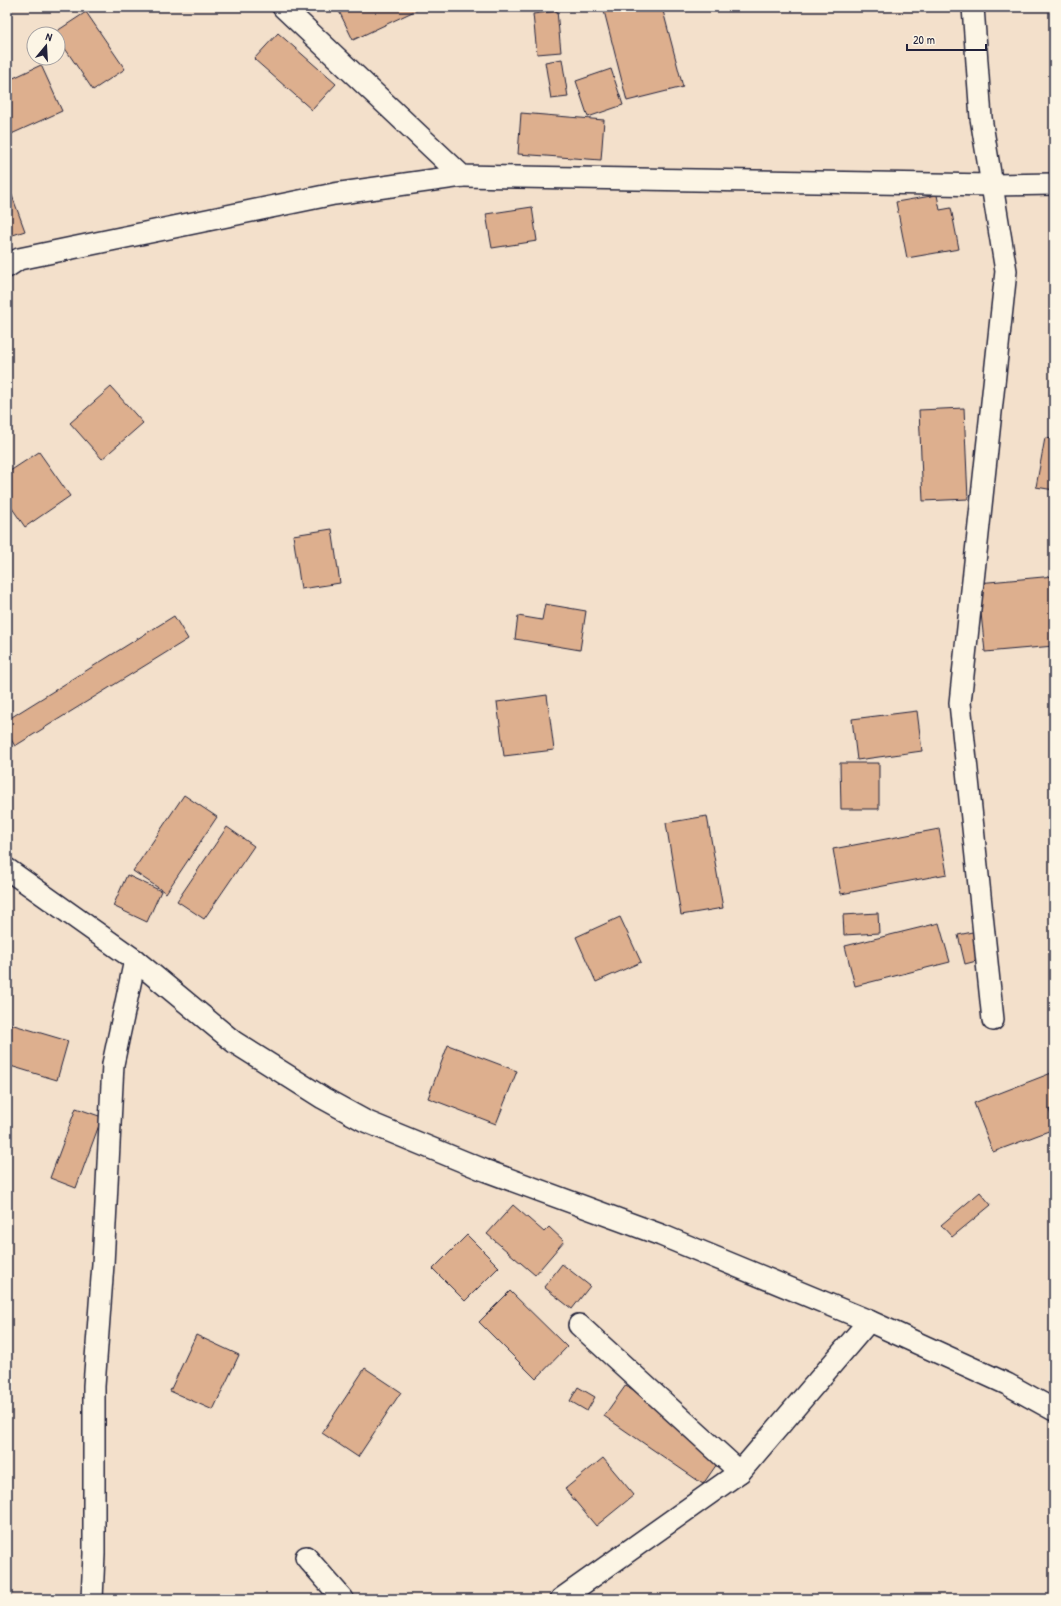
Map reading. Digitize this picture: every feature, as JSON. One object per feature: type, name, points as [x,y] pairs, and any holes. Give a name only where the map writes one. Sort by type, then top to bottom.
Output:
[{"type":"street","points":[[283,7],[462,176]]},
{"type":"street","points":[[973,7],[980,118],[1006,271],[960,704],[993,1020]]},
{"type":"street","points":[[7,267],[19,260],[334,194],[462,176],[992,185],[1054,184]]},
{"type":"street","points":[[7,869],[135,960],[234,1042],[323,1098],[366,1121],[484,1170],[661,1235],[869,1321],[1007,1384],[1054,1410]]},
{"type":"street","points":[[92,1599],[94,1554],[94,1386],[103,1264],[113,1064],[135,960]]},
{"type":"street","points":[[561,1599],[740,1472],[869,1321]]},
{"type":"street","points":[[579,1325],[740,1472]]},
{"type":"street","points":[[306,1557],[343,1599]]},
{"type":"building","points":[[337,7],[423,7],[353,40]]},
{"type":"building","points":[[603,7],[662,7],[683,87],[627,101]]},
{"type":"building","points":[[557,11],[561,52],[537,54],[533,14]]},
{"type":"building","points":[[86,12],[125,69],[93,90],[66,50],[66,26],[65,26]]},
{"type":"building","points":[[278,33],[336,84],[312,110],[254,59]]},
{"type":"building","points":[[562,59],[568,97],[551,99],[545,62]]},
{"type":"building","points":[[41,66],[62,111],[7,136],[7,81]]},
{"type":"building","points":[[611,69],[623,105],[588,117],[576,81]]},
{"type":"building","points":[[521,113],[604,120],[601,160],[518,154]]},
{"type":"building","points":[[7,182],[25,231],[7,237]]},
{"type":"building","points":[[937,195],[940,210],[951,208],[959,249],[907,258],[896,202]]},
{"type":"building","points":[[532,207],[537,241],[492,248],[486,214]]},
{"type":"building","points":[[111,387],[143,423],[102,459],[70,423]]},
{"type":"building","points":[[964,408],[968,499],[923,501],[919,410]]},
{"type":"building","points":[[1045,438],[1054,439],[1054,490],[1036,487]]},
{"type":"building","points":[[39,452],[70,496],[25,527],[7,501],[7,473]]},
{"type":"building","points":[[332,529],[340,583],[301,589],[293,535]]},
{"type":"building","points":[[1054,576],[1054,646],[985,652],[978,583]]},
{"type":"building","points":[[545,604],[586,611],[580,650],[515,639],[518,616],[542,620]]},
{"type":"building","points":[[174,616],[188,639],[15,746],[7,733],[7,720]]},
{"type":"building","points":[[547,695],[554,750],[504,756],[497,702]]},
{"type":"building","points":[[917,711],[922,751],[857,760],[852,719]]},
{"type":"building","points":[[840,763],[879,763],[879,809],[841,809]]},
{"type":"building","points":[[184,795],[217,817],[166,893],[133,871]]},
{"type":"building","points":[[707,816],[723,908],[681,915],[666,823]]},
{"type":"building","points":[[227,827],[254,846],[204,919],[177,901]]},
{"type":"building","points":[[939,829],[947,874],[841,894],[833,849]]},
{"type":"building","points":[[127,875],[161,891],[147,922],[113,906]]},
{"type":"building","points":[[878,913],[879,933],[844,935],[843,915]]},
{"type":"building","points":[[620,917],[641,962],[596,982],[576,937]]},
{"type":"building","points":[[939,923],[950,962],[855,986],[845,946]]},
{"type":"building","points":[[977,931],[984,959],[965,964],[958,935]]},
{"type":"building","points":[[7,1023],[68,1041],[57,1080],[7,1065]]},
{"type":"building","points":[[448,1045],[517,1071],[496,1124],[428,1098]]},
{"type":"building","points":[[1054,1072],[1054,1108],[1049,1110],[1054,1121],[1054,1129],[993,1152],[974,1103]]},
{"type":"building","points":[[76,1108],[102,1117],[76,1188],[50,1178]]},
{"type":"building","points":[[980,1192],[991,1205],[952,1237],[941,1225]]},
{"type":"building","points":[[513,1205],[544,1232],[549,1227],[564,1241],[535,1275],[487,1234]]},
{"type":"building","points":[[467,1235],[499,1267],[465,1301],[433,1269]]},
{"type":"building","points":[[562,1264],[590,1286],[572,1309],[544,1287]]},
{"type":"building","points":[[510,1291],[567,1347],[536,1379],[479,1322]]},
{"type":"building","points":[[196,1335],[239,1355],[213,1410],[170,1391]]},
{"type":"building","points":[[365,1368],[401,1392],[358,1457],[322,1433]]},
{"type":"building","points":[[626,1385],[724,1454],[703,1484],[604,1416]]},
{"type":"building","points":[[578,1387],[595,1397],[587,1411],[570,1401]]},
{"type":"building","points":[[603,1458],[634,1495],[596,1526],[565,1489]]}]
